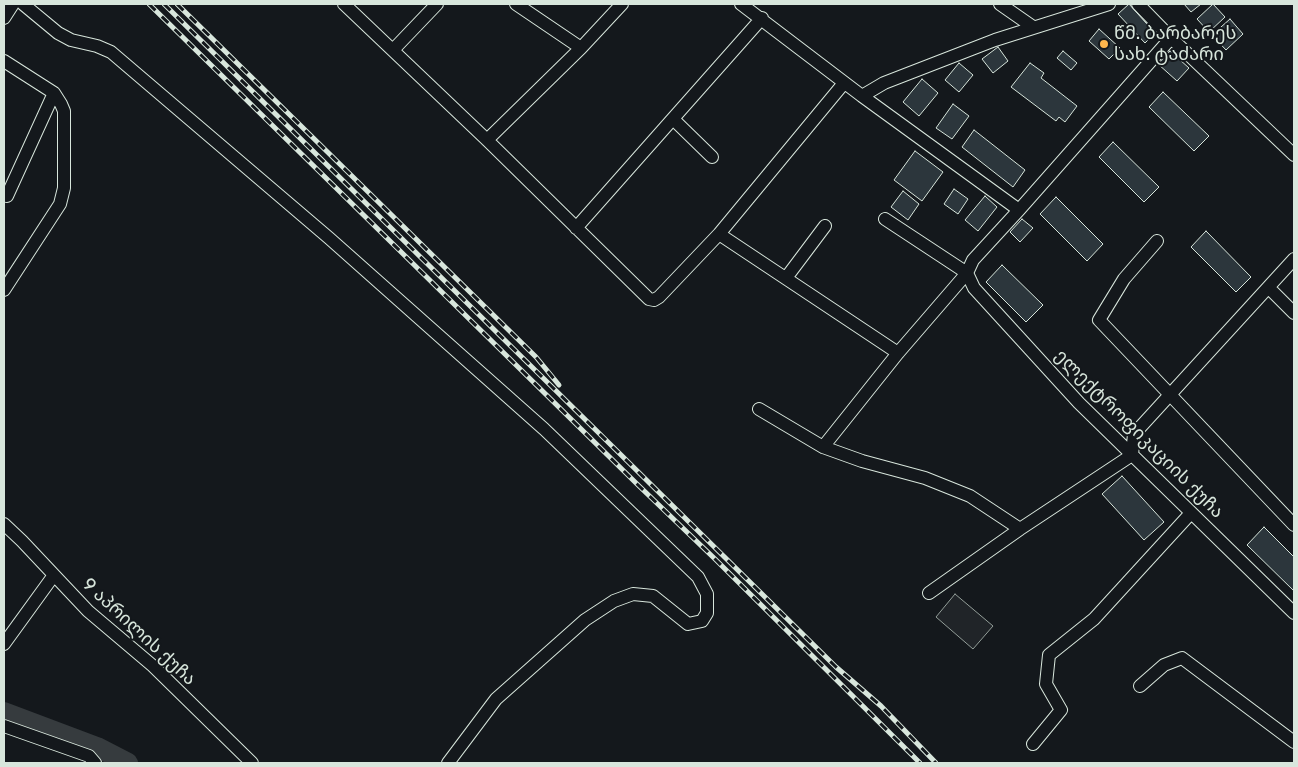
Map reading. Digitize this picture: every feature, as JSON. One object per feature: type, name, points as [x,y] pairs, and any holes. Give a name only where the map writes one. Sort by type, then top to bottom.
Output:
[{"type":"street","points":[[4,18],[13,4]]},
{"type":"street","points":[[23,4],[58,33],[71,40],[97,46],[111,52],[329,238],[522,410],[698,577],[707,594],[707,613],[702,621],[688,624],[654,596],[633,594],[614,601],[585,620],[496,698],[448,763]]},
{"type":"street","points":[[344,4],[487,140],[649,299],[654,300],[719,234],[844,83]]},
{"type":"street","points":[[393,50],[437,4]]},
{"type":"street","points":[[516,4],[580,48]]},
{"type":"street","points":[[487,140],[622,4]]},
{"type":"street","points":[[741,4],[762,18],[844,83],[1020,210]]},
{"type":"street","points":[[1000,4],[1033,28]]},
{"type":"street","points":[[862,96],[884,84],[995,40],[1109,4]]},
{"type":"street","points":[[1139,4],[1171,38],[1294,155]]},
{"type":"street","points":[[576,228],[762,18]]},
{"type":"street","points":[[823,447],[898,352],[967,273],[973,260],[1020,210],[1171,38]]},
{"type":"street","points":[[4,61],[54,93],[64,112],[63,196],[60,204],[4,290]]},
{"type":"street","points":[[7,196],[54,93]]},
{"type":"street","points":[[673,119],[712,157]]},
{"type":"street","points":[[885,219],[967,273]]},
{"type":"street","points":[[786,278],[825,226]]},
{"type":"street","points":[[719,234],[898,352]]},
{"type":"street","points":[[1157,241],[1124,279],[1099,320],[1294,525]]},
{"type":"street","points":[[929,593],[1020,529],[1132,456],[1134,434],[1294,259]]},
{"type":"street","name":"ელექტროფიკაციის ქუჩა","points":[[967,273],[974,288],[1079,403],[1294,613]]},
{"type":"street","points":[[1269,288],[1294,313]]},
{"type":"street","points":[[759,409],[823,447],[862,461],[925,478],[970,496],[1020,529]]},
{"type":"street","points":[[1033,744],[1061,710],[1046,684],[1049,655],[1094,619],[1191,513]]},
{"type":"street","name":"9 აპრილის ქუჩა","points":[[4,524],[88,611],[153,666],[252,763]]},
{"type":"street","points":[[4,644],[54,575]]},
{"type":"street","points":[[1140,686],[1164,665],[1182,658],[1294,742]]},
{"type":"street","points":[[4,726],[89,756],[95,763]]},
{"type":"shaded area","points":[[955,594],[993,626],[973,649],[936,617]]},
{"type":"building","points":[[1129,4],[1155,33],[1145,43],[1118,14]]},
{"type":"building","points":[[1184,4],[1201,4],[1191,12]]},
{"type":"building","points":[[1213,4],[1225,17],[1209,32],[1197,19]]},
{"type":"building","points":[[1230,19],[1243,34],[1226,50],[1212,35]]},
{"type":"building","name":"წმ. ბარბარეს სახ. ტაძარი","points":[[1099,29],[1120,48],[1109,59],[1089,41]]},
{"type":"building","points":[[998,47],[1008,61],[993,73],[982,59]]},
{"type":"building","points":[[1063,51],[1077,63],[1071,70],[1057,58]]},
{"type":"building","points":[[1170,51],[1189,68],[1177,81],[1158,64]]},
{"type":"building","points":[[959,63],[973,75],[959,92],[945,80]]},
{"type":"building","points":[[1030,63],[1044,73],[1041,78],[1077,106],[1065,122],[1059,117],[1056,121],[1011,87]]},
{"type":"building","points":[[922,79],[938,93],[919,116],[903,102]]},
{"type":"building","points":[[1163,92],[1209,136],[1194,151],[1149,107]]},
{"type":"building","points":[[953,104],[969,116],[952,139],[936,128]]},
{"type":"building","points":[[974,130],[1025,170],[1013,187],[962,147]]},
{"type":"building","points":[[1113,142],[1159,187],[1144,202],[1099,157]]},
{"type":"building","points":[[915,151],[943,172],[922,201],[894,180]]},
{"type":"building","points":[[954,189],[968,199],[958,214],[944,204]]},
{"type":"building","points":[[903,191],[919,204],[908,220],[891,207]]},
{"type":"building","points":[[985,196],[997,207],[978,231],[965,220]]},
{"type":"building","points":[[1056,197],[1103,244],[1087,261],[1040,214]]},
{"type":"building","points":[[1022,219],[1033,228],[1020,242],[1010,232]]},
{"type":"building","points":[[1206,231],[1251,277],[1236,292],[1191,247]]},
{"type":"building","points":[[1002,265],[1043,305],[1026,322],[986,282]]},
{"type":"building","points":[[1122,476],[1164,522],[1144,540],[1102,494]]},
{"type":"building","points":[[1264,527],[1294,557],[1294,591],[1247,545]]},
{"type":"waterway","points":[[4,712],[97,747],[128,763]]},
{"type":"railway","points":[[149,4],[715,559],[920,763]]},
{"type":"railway","points":[[164,4],[836,667],[881,706],[936,763]]},
{"type":"railway","points":[[177,4],[536,357],[559,385]]},
{"type":"place","name":"წმ. ბარბარეს სახ. ტაძარი","points":[[1104,44]]}]
